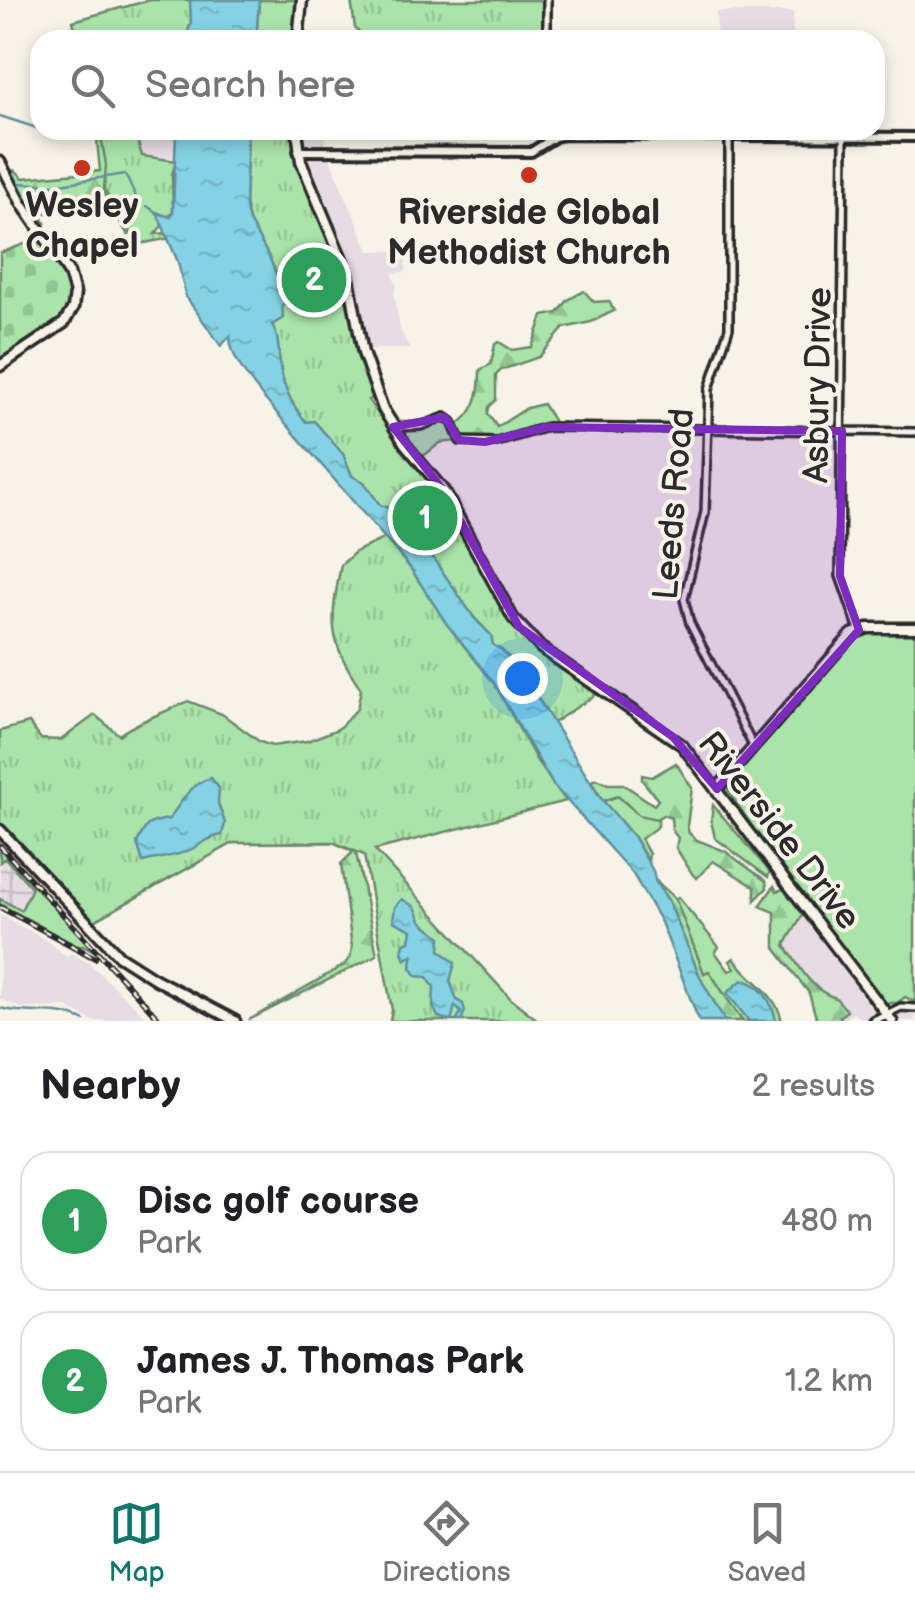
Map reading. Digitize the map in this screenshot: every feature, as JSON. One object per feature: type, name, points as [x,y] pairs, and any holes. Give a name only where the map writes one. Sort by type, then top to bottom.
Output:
[{"type":"main road","points":[[299,30],[302,0]]},
{"type":"main road","points":[[885,137],[915,137]]},
{"type":"main road","name":"Riverside Drive","points":[[297,140],[298,151],[348,274],[363,352],[378,395],[393,427],[444,491],[519,626],[552,656],[673,737],[717,788],[883,1019]]},
{"type":"main road","points":[[298,151],[527,152],[552,140]]},
{"type":"main road","points":[[0,162],[22,204],[69,274],[76,293],[71,312],[60,326],[0,366]]},
{"type":"main road","points":[[717,788],[845,641],[859,630],[915,628]]},
{"type":"main road","points":[[0,830],[119,956],[235,1021]]},
{"type":"street","points":[[546,30],[547,0]]},
{"type":"street","name":"Leeds Road","points":[[729,140],[728,328],[710,380],[705,512],[685,585],[684,606],[753,746]]},
{"type":"street","name":"Asbury Drive","points":[[844,140],[840,576],[859,630]]},
{"type":"street","points":[[393,427],[424,425],[445,417],[452,422],[460,441],[486,442],[542,428],[915,432]]},
{"type":"street","points":[[883,1019],[900,1007],[915,1008]]},
{"type":"highlighted area","points":[[445,417],[459,440],[485,442],[547,427],[842,431],[840,576],[859,630],[717,789],[673,737],[519,627],[444,491],[393,427]]},
{"type":"shaded area","points":[[716,12],[793,12],[793,30],[717,30]]},
{"type":"shaded area","points":[[137,140],[176,140],[176,161],[142,156]]},
{"type":"shaded area","points":[[301,140],[326,140],[326,150],[369,251],[406,251],[406,272],[392,273],[397,286],[394,294],[400,329],[410,349],[367,349],[355,283],[303,155]]},
{"type":"shaded area","points":[[5,858],[32,888],[21,910],[0,899],[0,862]]},
{"type":"shaded area","points":[[804,914],[887,1020],[901,1009],[915,1010],[915,1021],[863,1021],[853,1013],[843,1020],[840,1016],[846,1012],[808,982],[784,945]]},
{"type":"shaded area","points":[[0,915],[46,940],[67,957],[71,953],[89,963],[150,1021],[93,1021],[66,1007],[22,1008],[0,999]]},
{"type":"green space","points":[[150,0],[190,0],[189,30],[75,30],[73,21]]},
{"type":"green space","points":[[259,0],[302,0],[299,30],[257,30]]},
{"type":"green space","points":[[351,0],[547,0],[547,30],[355,28]]},
{"type":"green space","points":[[97,140],[112,140],[137,232],[128,235],[103,193],[67,203],[41,216],[45,223],[39,226],[8,174],[15,170],[23,178],[100,171]]},
{"type":"green space","points":[[102,140],[137,140],[142,156],[176,161],[172,175],[173,213],[167,217],[159,213],[162,226],[155,234],[168,233],[172,238],[138,244],[104,190],[106,165]]},
{"type":"green space","points":[[248,140],[297,140],[345,266],[378,395],[368,400],[441,490],[499,603],[516,627],[530,642],[601,691],[553,723],[520,670],[493,645],[491,635],[475,619],[415,532],[391,509],[380,505],[364,483],[352,476],[343,454],[314,421],[306,422],[291,399],[272,324],[281,305],[288,303],[249,221],[245,204]]},
{"type":"green space","points":[[44,237],[73,282],[70,315],[0,366],[0,253]]},
{"type":"green space","points":[[584,291],[594,302],[609,301],[614,311],[591,322],[564,328],[539,357],[501,370],[496,375],[496,400],[489,407],[488,414],[497,427],[527,408],[543,404],[556,425],[534,426],[498,438],[462,438],[455,426],[472,409],[478,395],[480,370],[491,364],[495,344],[499,342],[512,350],[532,347],[543,316],[558,313],[568,300]]},
{"type":"green space","points":[[444,419],[458,441],[440,443],[421,458],[400,431],[401,428]]},
{"type":"green space","points":[[385,538],[422,582],[446,623],[494,683],[537,761],[566,801],[375,850],[511,999],[539,1021],[390,1021],[392,1010],[364,855],[333,842],[233,843],[92,922],[0,826],[0,731],[29,723],[41,739],[61,740],[95,715],[119,735],[188,701],[222,714],[260,742],[272,746],[307,741],[338,729],[357,709],[361,689],[342,657],[334,630],[341,565],[355,552]]},
{"type":"green space","points":[[867,633],[915,633],[915,1002],[905,997],[897,1003],[886,1003],[774,858],[728,791],[730,779],[853,640]]},
{"type":"green space","points":[[676,763],[692,788],[689,833],[725,851],[766,881],[767,888],[755,900],[755,887],[713,861],[697,878],[693,875],[676,848],[678,838],[672,830],[671,818],[639,815],[618,796],[603,801],[591,781],[623,784],[654,805],[658,800],[642,775],[652,777]]},
{"type":"green space","points":[[618,796],[637,813],[658,819],[658,826],[641,839],[649,854],[648,861],[603,801]]},
{"type":"green space","points":[[713,805],[770,872],[768,877],[715,838]]},
{"type":"green space","points":[[352,833],[377,955],[249,1020],[350,958],[352,947],[341,864],[353,852],[333,842],[233,843],[93,922],[227,842]]},
{"type":"green space","points":[[0,849],[96,952],[77,946],[0,904],[0,899],[21,910],[32,888],[5,858],[0,862]]},
{"type":"green space","points":[[654,879],[675,898],[704,973],[709,971],[742,1021],[725,1021],[702,981],[668,900]]},
{"type":"green space","points":[[774,886],[777,891],[784,889],[803,914],[785,945],[814,985],[836,998],[847,1011],[840,1016],[842,1021],[817,1021],[809,993],[775,948],[775,912],[760,906]]},
{"type":"green space","points":[[678,897],[719,947],[715,952],[729,971],[735,968],[730,961],[734,958],[768,994],[782,1021],[742,1021],[709,972],[704,973],[699,964],[673,901]]},
{"type":"water","points":[[190,0],[259,0],[257,30],[189,30]]},
{"type":"water","points":[[176,140],[248,140],[245,204],[249,221],[289,304],[282,305],[283,318],[272,325],[290,399],[306,422],[314,421],[343,454],[352,476],[364,482],[380,505],[391,509],[415,532],[475,619],[491,635],[493,645],[502,650],[532,689],[600,797],[633,836],[725,1021],[699,1021],[661,922],[633,874],[553,785],[494,683],[446,623],[409,566],[252,383],[237,360],[230,336],[221,346],[186,297],[178,262],[157,213],[171,217]]},
{"type":"water","points":[[211,778],[219,788],[218,803],[225,823],[222,835],[180,854],[143,862],[137,843],[146,827],[169,819],[192,789]]},
{"type":"water","points":[[402,899],[415,907],[422,922],[441,937],[440,950],[455,963],[450,981],[465,1011],[461,1021],[456,1021],[461,1012],[455,1006],[451,1021],[438,1017],[433,1006],[434,987],[427,977],[417,976],[411,968],[412,955],[405,960],[404,943],[410,941],[412,930],[393,921],[395,907]]},
{"type":"water","points":[[742,980],[765,995],[776,1021],[749,1021],[727,993]]},
{"type":"waterway","points":[[0,116],[30,126]]},
{"type":"waterway","points":[[16,183],[54,185],[125,174],[137,199]]},
{"type":"waterway","points":[[147,206],[157,213]]},
{"type":"waterway","points":[[0,1008],[65,1014],[85,1021]]},
{"type":"railway","points":[[0,846],[161,1021]]},
{"type":"railway","points":[[0,907],[95,958]]},
{"type":"place","name":"Wesley Chapel","points":[[82,168]]},
{"type":"place","name":"Riverside Global Methodist Church","points":[[529,175]]},
{"type":"place","name":"James J. Thomas Park","points":[[314,280]]},
{"type":"place","name":"Disc golf course","points":[[425,518]]}]
